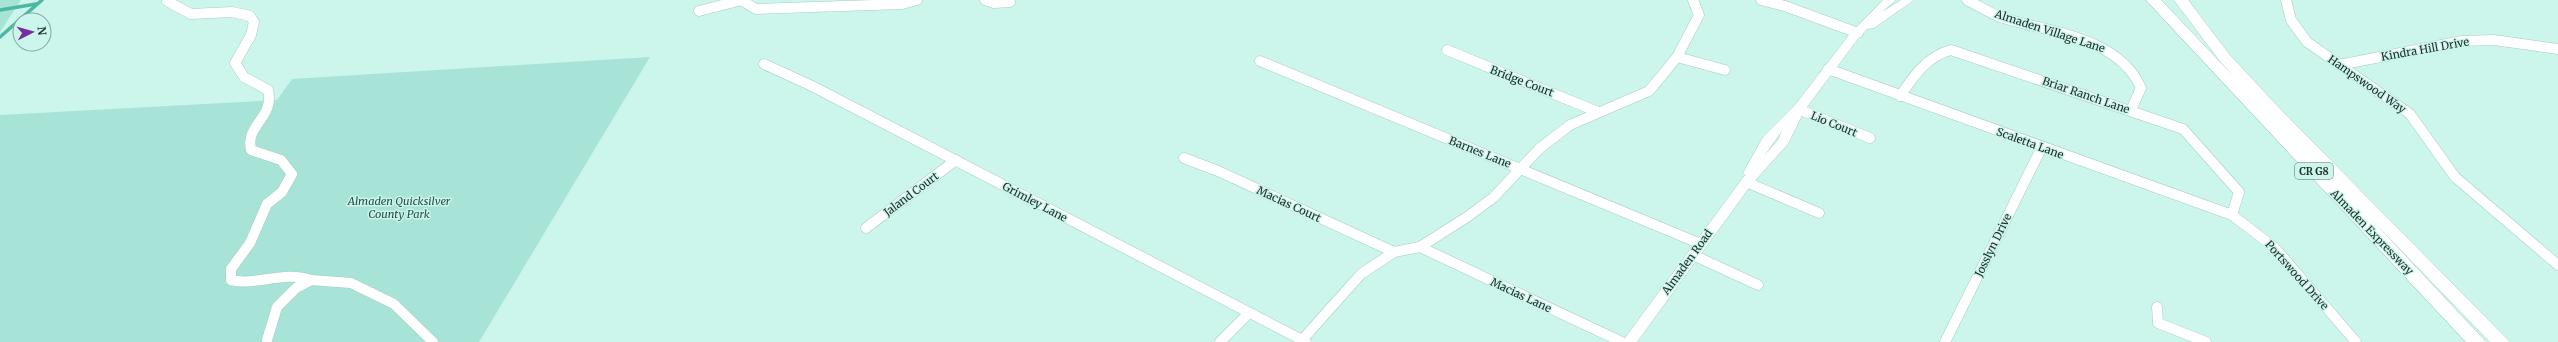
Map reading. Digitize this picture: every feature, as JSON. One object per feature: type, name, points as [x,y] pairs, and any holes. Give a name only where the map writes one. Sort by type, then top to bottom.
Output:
[{"type":"main road","name":"Almaden Expressway","points":[[2153,0],[2477,342]]},
{"type":"main road","name":"Almaden Expressway","points":[[2181,0],[2224,57],[2276,113],[2501,342]]},
{"type":"street","points":[[699,11],[741,0],[756,10],[766,10],[902,4],[917,0]]},
{"type":"street","points":[[984,0],[994,3],[1010,2]]},
{"type":"street","points":[[1304,341],[1361,274],[1394,252],[1420,247],[1494,197],[1540,148],[1570,125],[1649,91],[1677,57],[1699,15],[1693,0]]},
{"type":"street","points":[[1761,0],[1788,3],[1858,33]]},
{"type":"street","name":"Almaden Road","points":[[1629,342],[1746,182],[1774,155],[1784,141],[1798,109],[1828,69],[1880,8],[1890,0]]},
{"type":"street","name":"Almaden Road","points":[[1858,33],[1908,0]]},
{"type":"street","name":"Almaden Village Lane","points":[[1967,0],[2001,17],[2093,43],[2111,52],[2138,80],[2141,88],[2131,110]]},
{"type":"street","name":"Hampswood Way","points":[[2286,0],[2290,20],[2307,42],[2410,114],[2455,177],[2558,266]]},
{"type":"street","points":[[167,1],[190,14],[239,11],[250,14],[254,20],[254,30],[235,63],[238,72],[246,80],[268,90],[272,98],[270,108],[251,133],[249,146],[251,150],[282,160],[290,168],[292,174],[282,192],[268,204],[260,217],[250,242],[231,269],[231,280],[248,283],[294,275],[302,276],[311,280],[351,284],[394,304],[433,342]]},
{"type":"street","name":"Kindra Hill Drive","points":[[2339,64],[2462,41],[2494,40],[2558,49]]},
{"type":"street","name":"Bridge Court","points":[[1446,50],[1598,112]]},
{"type":"street","name":"Briar Ranch Lane","points":[[1900,96],[1916,73],[1939,54],[1951,50],[2131,110],[2184,129],[2239,192],[2232,215]]},
{"type":"street","points":[[1677,57],[1725,70]]},
{"type":"street","name":"Barnes Lane","points":[[1260,61],[1521,168],[1697,249],[1758,285]]},
{"type":"street","name":"Grimley Lane","points":[[764,64],[788,74],[956,160],[1248,314],[1304,341]]},
{"type":"street","name":"Scaletta Lane","points":[[1828,69],[2042,148],[2232,215]]},
{"type":"street","name":"Lio Court","points":[[1798,109],[1870,138]]},
{"type":"street","name":"Josslyn Drive","points":[[1945,342],[2042,148]]},
{"type":"street","name":"Macias Court","points":[[1184,158],[1218,171],[1394,252]]},
{"type":"street","name":"Jaland Court","points":[[866,228],[956,160]]},
{"type":"street","points":[[1746,182],[1819,213]]},
{"type":"street","name":"Portswood Drive","points":[[2232,215],[2275,248],[2356,342]]},
{"type":"street","name":"Macias Lane","points":[[1420,247],[1622,342]]},
{"type":"street","points":[[267,340],[277,307],[296,288],[311,280]]},
{"type":"street","points":[[2157,307],[2158,322],[2206,342]]},
{"type":"street","points":[[1220,342],[1248,314]]},
{"type":"green space","points":[[0,0],[21,0],[12,12],[0,32]]},
{"type":"green space","name":"Almaden Quicksilver County Park","points":[[650,57],[479,342],[0,342],[0,115],[277,100],[292,79]]},
{"type":"waterway","points":[[0,37],[42,0]]},
{"type":"waterway","points":[[0,10],[36,4]]}]
